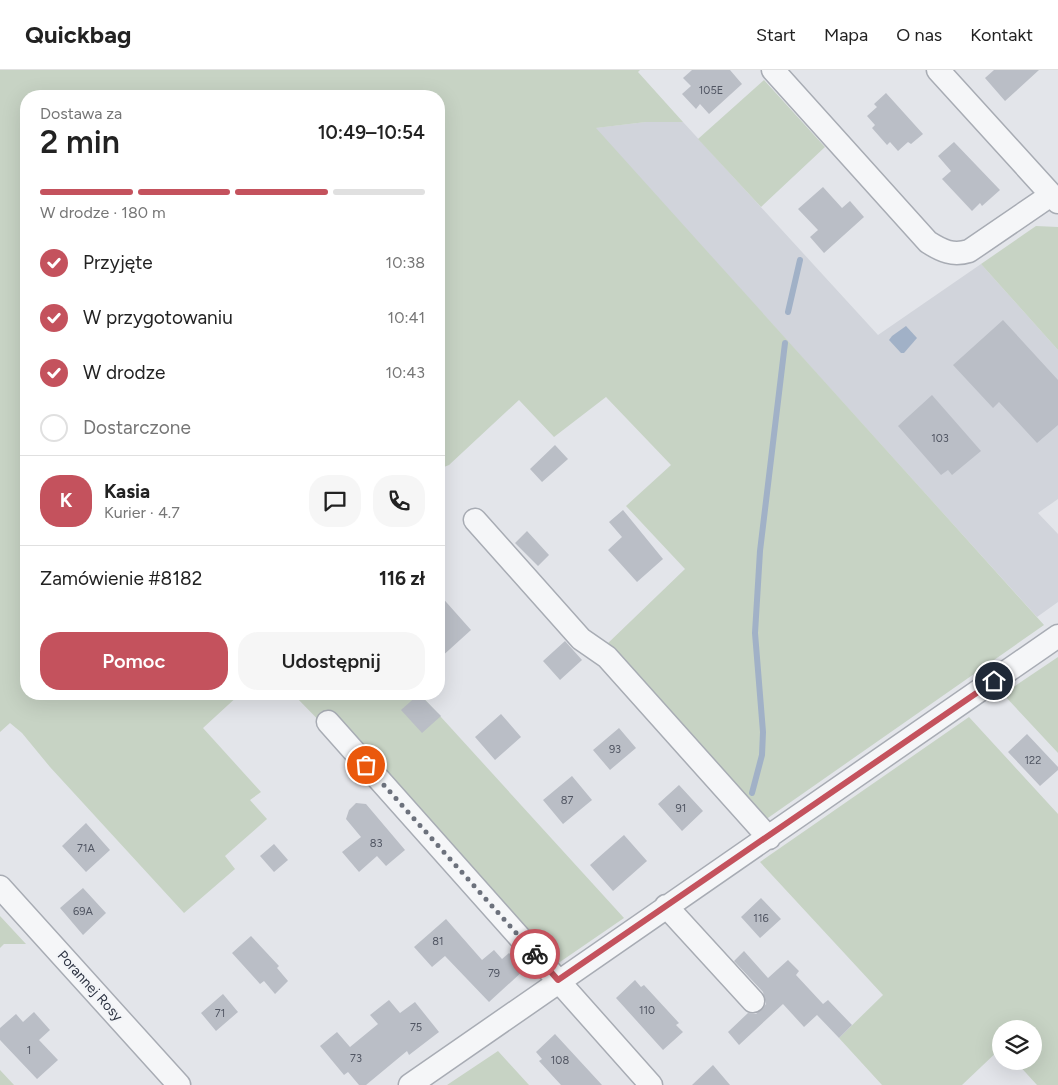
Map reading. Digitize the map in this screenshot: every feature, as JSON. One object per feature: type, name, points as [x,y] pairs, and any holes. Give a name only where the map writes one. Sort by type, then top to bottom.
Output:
[{"type":"street","points":[[773,70],[928,242],[949,253],[961,254],[1055,199],[938,70]]},
{"type":"street","points":[[475,520],[581,638],[607,657],[769,838]]},
{"type":"street","points":[[410,1085],[558,980],[769,838],[1058,636]]},
{"type":"street","points":[[328,722],[651,1085]]},
{"type":"street","name":"Porannej Rosy","points":[[0,887],[179,1085]]},
{"type":"street","points":[[666,906],[753,1001]]},
{"type":"shaded area","points":[[646,122],[683,122],[878,335],[981,264],[1058,350],[1058,499],[1038,513],[1058,534],[1058,602],[1037,617],[595,128]]},
{"type":"green space","points":[[0,70],[640,70],[638,72],[683,122],[646,122],[596,128],[1044,625],[765,820],[605,646],[685,569],[626,506],[671,465],[606,397],[554,437],[519,400],[445,467],[445,90],[20,90],[20,700],[233,700],[203,728],[261,792],[250,800],[267,819],[225,856],[235,869],[184,913],[50,767],[22,733],[10,723],[0,732]]},
{"type":"green space","points":[[764,80],[825,147],[761,207],[698,139]]},
{"type":"green space","points":[[1036,226],[1058,227],[1058,350],[981,264]]},
{"type":"green space","points":[[1058,657],[1058,753],[1003,694]]},
{"type":"green space","points":[[299,700],[425,700],[624,918],[557,964]]},
{"type":"green space","points":[[969,717],[1058,814],[1058,1085],[1037,1085],[1023,1070],[1042,1070],[1042,1020],[992,1020],[992,1057],[962,1085],[882,1085],[839,1038],[883,995],[760,862]]},
{"type":"green space","points":[[0,916],[26,944],[4,944],[0,948]]},
{"type":"green space","points":[[498,1051],[529,1085],[447,1085]]},
{"type":"green space","points":[[0,1070],[14,1085],[0,1085]]},
{"type":"water","points":[[906,326],[917,338],[904,353],[901,353],[889,340]]},
{"type":"building","points":[[692,70],[730,70],[742,84],[709,114],[700,104],[696,109],[682,94],[691,86],[683,78]]},
{"type":"building","points":[[994,70],[1039,70],[1005,101],[985,78]]},
{"type":"building","points":[[886,93],[923,134],[911,144],[908,142],[898,151],[890,142],[887,145],[872,128],[875,125],[867,116],[877,107],[874,104]]},
{"type":"building","points":[[954,142],[1000,190],[982,206],[980,203],[972,211],[942,179],[951,171],[938,156]]},
{"type":"building","points":[[823,187],[842,208],[850,201],[864,217],[824,253],[810,237],[818,230],[798,209]]},
{"type":"building","points":[[1003,320],[1058,380],[1058,425],[1037,443],[999,402],[993,408],[953,365]]},
{"type":"building","points":[[932,395],[981,451],[952,475],[948,470],[941,475],[898,426]]},
{"type":"building","points":[[555,445],[568,459],[542,482],[530,469]]},
{"type":"building","points":[[623,510],[663,559],[637,582],[608,550],[622,537],[609,522]]},
{"type":"building","points":[[527,531],[549,555],[538,566],[515,543]]},
{"type":"building","points":[[445,601],[471,630],[445,654]]},
{"type":"building","points":[[565,641],[582,660],[560,680],[543,661]]},
{"type":"building","points":[[412,700],[425,700],[441,716],[422,733],[401,710]]},
{"type":"building","points":[[501,714],[521,737],[495,760],[475,737]]},
{"type":"building","points":[[619,728],[636,748],[610,770],[593,750]]},
{"type":"building","points":[[1027,734],[1058,767],[1058,770],[1040,786],[1008,752]]},
{"type":"building","points":[[572,776],[592,800],[563,824],[543,800]]},
{"type":"building","points":[[679,785],[703,811],[682,831],[658,804]]},
{"type":"building","points":[[356,803],[366,804],[405,850],[386,866],[377,856],[359,872],[342,852],[361,837],[346,819],[349,810]]},
{"type":"building","points":[[86,823],[110,850],[86,872],[62,846]]},
{"type":"building","points":[[624,835],[647,861],[613,891],[590,865]]},
{"type":"building","points":[[274,844],[288,860],[274,872],[260,856]]},
{"type":"building","points":[[83,888],[106,913],[83,935],[60,908]]},
{"type":"building","points":[[761,898],[781,919],[760,938],[741,917]]},
{"type":"building","points":[[446,919],[482,960],[494,950],[502,959],[509,953],[524,970],[489,1002],[445,956],[432,967],[414,947]]},
{"type":"building","points":[[251,936],[279,966],[277,968],[288,981],[275,994],[264,981],[260,984],[232,953]]},
{"type":"building","points":[[744,951],[768,978],[788,960],[799,971],[796,975],[823,1004],[828,1000],[852,1025],[839,1038],[817,1015],[804,1027],[783,1004],[739,1045],[728,1032],[748,1013],[756,1014],[766,1004],[763,992],[734,961]]},
{"type":"building","points":[[635,980],[641,987],[644,985],[679,1023],[676,1025],[683,1032],[663,1050],[616,998]]},
{"type":"building","points":[[223,994],[238,1012],[216,1031],[201,1013]]},
{"type":"building","points":[[389,1000],[400,1013],[415,1002],[439,1032],[409,1055],[407,1051],[366,1085],[359,1085],[348,1072],[344,1075],[320,1046],[337,1032],[350,1047],[378,1024],[370,1015]]},
{"type":"building","points":[[34,1012],[50,1030],[39,1040],[58,1060],[37,1079],[0,1040],[0,1028],[16,1014],[23,1022]]},
{"type":"building","points":[[555,1034],[602,1085],[561,1085],[539,1061],[542,1059],[536,1052]]},
{"type":"building","points":[[713,1065],[730,1085],[692,1085]]},
{"type":"waterway","points":[[788,312],[800,260]]},
{"type":"waterway","points":[[752,793],[762,755],[763,732],[755,633],[760,551],[785,343]]},
{"type":"way so far","points":[[366,765],[535,954]]},
{"type":"route","points":[[535,954],[558,980],[688,890],[769,838],[994,681]]}]
